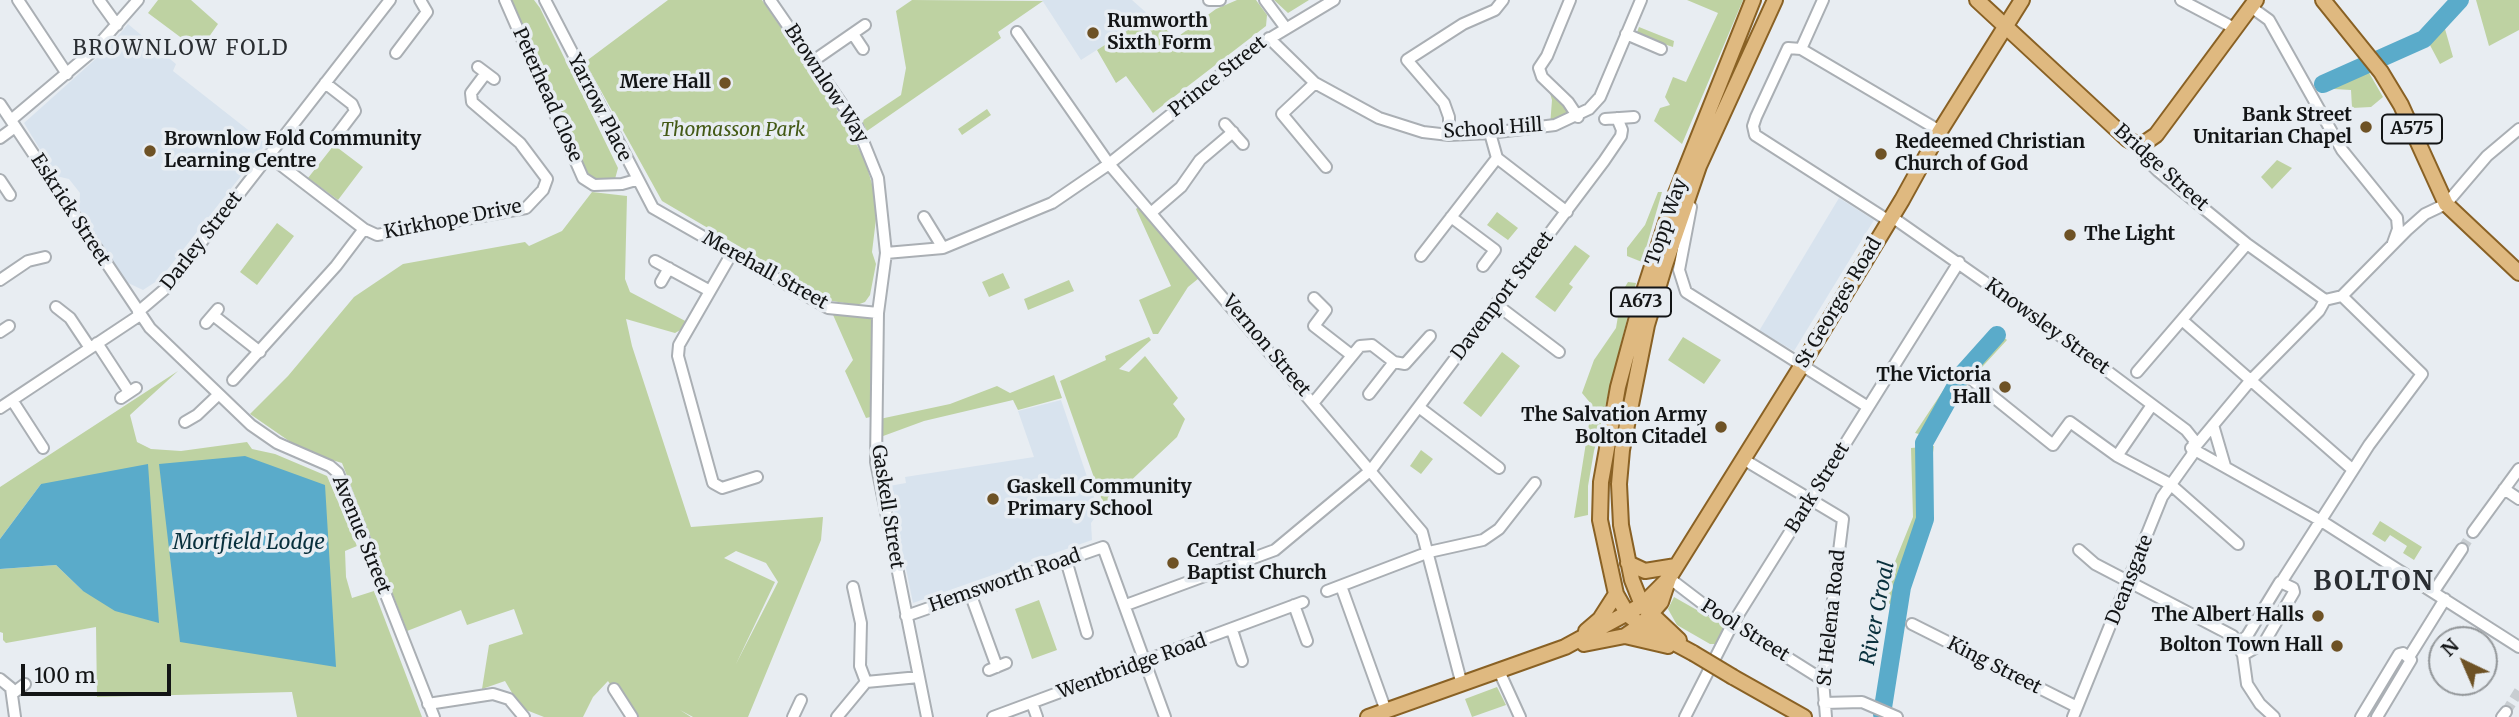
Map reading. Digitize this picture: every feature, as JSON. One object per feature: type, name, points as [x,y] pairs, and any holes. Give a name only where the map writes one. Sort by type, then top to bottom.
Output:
[{"type":"main road","name":"Topp Way","points":[[1628,615],[1616,594],[1600,520],[1601,481],[1618,387],[1644,291],[1674,198],[1753,0]]},
{"type":"main road","name":"Topp Way","points":[[1645,615],[1628,563],[1619,484],[1630,399],[1651,313],[1699,166],[1775,0]]},
{"type":"main road","name":"Bridge Street","points":[[1977,0],[2127,139],[2140,146]]},
{"type":"main road","name":"St Georges Road","points":[[1565,647],[1625,636],[1645,615],[1802,365],[1940,131],[2022,0]]},
{"type":"main road","name":"A575","points":[[2323,0],[2381,72],[2401,105],[2446,204],[2519,273]]},
{"type":"main road","name":"A575","points":[[2335,0],[2354,37]]},
{"type":"main road","points":[[2140,146],[2156,135],[2253,4]]},
{"type":"main road","points":[[1628,563],[1656,571],[1673,572]]},
{"type":"main road","points":[[1565,647],[1600,619],[1616,594]]},
{"type":"main road","name":"St Georges Road","points":[[1368,717],[1565,647],[1628,615],[1645,615]]},
{"type":"main road","points":[[1645,615],[1693,653],[1804,717]]},
{"type":"main road","points":[[1625,636],[1693,653]]},
{"type":"street","points":[[18,0],[67,74]]},
{"type":"street","points":[[99,0],[117,25]]},
{"type":"street","points":[[0,138],[117,25],[138,0]]},
{"type":"street","name":"Darley Street","points":[[0,408],[139,314],[165,289],[390,0]]},
{"type":"street","points":[[396,53],[427,12],[420,0]]},
{"type":"street","name":"Peterhead Close","points":[[505,0],[583,178],[594,185],[622,184],[636,180]]},
{"type":"street","name":"Yarrow Place","points":[[546,0],[648,203],[658,212]]},
{"type":"street","name":"Brownlow Way","points":[[770,0],[857,126],[872,156],[882,198],[886,253]]},
{"type":"street","points":[[1209,0],[1220,0]]},
{"type":"street","points":[[1265,0],[1285,27]]},
{"type":"street","name":"Prince Street","points":[[886,253],[943,248],[1052,203],[1109,164],[1269,38],[1334,0]]},
{"type":"street","points":[[1449,135],[1449,117],[1444,103],[1407,60],[1464,24],[1496,10],[1503,0]]},
{"type":"street","points":[[1570,0],[1547,56],[1539,68],[1542,77],[1569,102],[1578,117],[1600,97],[1641,0]]},
{"type":"street","points":[[1823,0],[1801,49],[1940,131]]},
{"type":"street","points":[[2181,0],[2236,29]]},
{"type":"street","points":[[2253,4],[2269,20],[2342,150],[2397,218],[2398,229],[2393,243]]},
{"type":"street","points":[[813,61],[865,25]]},
{"type":"street","name":"Vernon Street","points":[[1017,32],[1109,164],[1422,532],[1462,684]]},
{"type":"street","points":[[853,34],[863,49]]},
{"type":"street","points":[[1626,34],[1658,47],[1649,57]]},
{"type":"street","name":"School Hill","points":[[1269,38],[1315,83],[1379,118],[1423,132],[1449,135],[1490,133],[1555,125],[1578,117]]},
{"type":"street","name":"Knowsley Street","points":[[1801,49],[1788,48],[1756,117],[1753,130],[1765,144],[1959,262],[2186,430],[2192,447],[2323,522],[2519,646]]},
{"type":"street","name":"Kirkhope Drive","points":[[269,156],[364,229],[382,236],[529,206],[543,190],[547,179],[540,166],[471,99],[471,93],[486,73]]},
{"type":"street","points":[[325,83],[352,104],[355,111],[336,136]]},
{"type":"street","points":[[1315,83],[1282,114],[1326,167]]},
{"type":"street","name":"Eskrick Street","points":[[0,104],[139,314]]},
{"type":"street","name":"Davenport Street","points":[[1126,605],[1275,550],[1371,470],[1497,306],[1621,136],[1622,130],[1611,119],[1634,117]]},
{"type":"street","points":[[1152,212],[1181,187],[1200,160],[1229,128],[1243,144]]},
{"type":"street","points":[[2325,300],[2342,296],[2393,243],[2426,214],[2446,204],[2487,156],[2519,129]]},
{"type":"street","points":[[1490,133],[1497,158],[1567,212]]},
{"type":"street","name":"Bridge Street","points":[[2140,146],[2147,161],[2247,244],[2325,300]]},
{"type":"street","points":[[1421,256],[1497,158]]},
{"type":"street","points":[[1699,166],[1679,270],[1682,286],[1696,300],[1868,407]]},
{"type":"street","points":[[0,180],[10,195]]},
{"type":"street","name":"Merehall Street","points":[[658,212],[828,308],[878,313]]},
{"type":"street","points":[[1451,217],[1495,250],[1483,266]]},
{"type":"street","points":[[932,222],[943,248]]},
{"type":"street","points":[[233,380],[364,229]]},
{"type":"street","points":[[2137,372],[2247,244]]},
{"type":"street","points":[[732,253],[682,334],[678,356],[713,483],[722,488],[757,479],[756,464]]},
{"type":"street","name":"Gaskell Street","points":[[886,253],[878,313],[876,462],[928,717]]},
{"type":"street","points":[[0,280],[28,261],[45,257]]},
{"type":"street","points":[[656,261],[710,292]]},
{"type":"street","name":"Bark Street","points":[[1685,717],[1733,623],[1959,262]]},
{"type":"street","points":[[661,282],[669,268]]},
{"type":"street","points":[[2239,642],[2247,636],[2289,583],[2308,539],[2323,522],[2353,470],[2422,374],[2342,296]]},
{"type":"street","points":[[1314,298],[1326,310],[1314,326],[1350,354]]},
{"type":"street","name":"Deansgate","points":[[2075,712],[2131,580],[2140,547],[2170,484],[2191,458],[2192,447],[2249,381],[2319,311],[2325,300]]},
{"type":"street","points":[[1497,306],[1559,352]]},
{"type":"street","points":[[56,307],[70,318],[94,346],[129,393]]},
{"type":"street","name":"Avenue Street","points":[[139,314],[242,418],[277,443],[330,466],[338,473],[434,717]]},
{"type":"street","points":[[212,316],[260,352]]},
{"type":"street","points":[[2182,320],[2353,470]]},
{"type":"street","points":[[1314,402],[1350,354],[1360,346],[1368,344],[1400,365],[1410,362],[1430,336]]},
{"type":"street","points":[[1369,394],[1394,362]]},
{"type":"street","points":[[1971,379],[2053,445],[2070,422],[2117,456],[2170,484],[2238,544]]},
{"type":"street","points":[[185,422],[197,415],[218,395]]},
{"type":"street","points":[[12,400],[43,449]]},
{"type":"street","points":[[2117,456],[2152,405]]},
{"type":"street","points":[[1420,408],[1499,468]]},
{"type":"street","points":[[2213,425],[2225,466]]},
{"type":"street","points":[[1743,459],[1810,501]]},
{"type":"street","points":[[2478,529],[2519,469]]},
{"type":"street","points":[[1327,592],[1429,552],[1483,540],[1493,534],[1535,483]]},
{"type":"street","points":[[2504,489],[2519,499]]},
{"type":"street","name":"St Helena Road","points":[[1810,501],[1843,519],[1823,680],[1826,717]]},
{"type":"street","name":"Hemsworth Road","points":[[906,616],[1104,547],[1126,605]]},
{"type":"street","points":[[2434,591],[2462,549]]},
{"type":"street","points":[[2079,550],[2095,564],[2131,580],[2233,635],[2244,655],[2247,684],[2260,704],[2274,717]]},
{"type":"street","points":[[1066,560],[1084,627]]},
{"type":"street","name":"Pool Street","points":[[1673,572],[1707,607],[1823,680]]},
{"type":"street","points":[[2244,655],[2263,643],[2294,592],[2289,583]]},
{"type":"street","points":[[1341,586],[1386,711]]},
{"type":"street","points":[[853,587],[851,608],[861,623],[860,666],[866,682]]},
{"type":"street","points":[[970,593],[997,667]]},
{"type":"street","points":[[2378,717],[2411,660],[2409,657],[2445,599]]},
{"type":"street","name":"Wentbridge Road","points":[[993,717],[1147,663],[1298,604],[1307,641]]},
{"type":"street","points":[[1126,605],[1165,717]]},
{"type":"street","name":"King Street","points":[[1912,624],[2075,712]]},
{"type":"street","name":"Wentbridge Road","points":[[1232,630],[1242,661]]},
{"type":"street","points":[[2361,717],[2399,654],[2409,657]]},
{"type":"street","points":[[1499,671],[1520,717]]},
{"type":"street","points":[[840,716],[866,682],[919,677]]},
{"type":"street","points":[[0,679],[7,683],[15,712]]},
{"type":"street","points":[[12,694],[24,684]]},
{"type":"street","points":[[614,689],[632,717]]},
{"type":"street","points":[[428,704],[493,694],[509,699],[524,717]]},
{"type":"street","points":[[798,715],[801,701]]},
{"type":"street","points":[[1032,703],[1037,717]]},
{"type":"street","points":[[1824,703],[1866,703],[1893,715]]},
{"type":"shaded area","name":"Rumworth Sixth Form","points":[[1042,0],[1132,0],[1150,16],[1081,60]]},
{"type":"shaded area","name":"Brownlow Fold Community Learning Centre","points":[[128,24],[176,64],[173,71],[266,144],[160,279],[143,290],[126,282],[118,271],[79,213],[80,193],[69,179],[56,176],[24,123],[109,47]]},
{"type":"shaded area","points":[[1839,198],[1874,220],[1794,351],[1759,331]]},
{"type":"shaded area","name":"Gaskell Community Primary School","points":[[1061,400],[1099,512],[1091,523],[1092,540],[913,603],[889,486],[906,483],[905,477],[1034,457],[1018,411]]},
{"type":"green space","points":[[158,0],[191,0],[218,24],[199,51],[148,13]]},
{"type":"green space","points":[[510,0],[534,0],[540,8],[618,168],[615,179],[595,180],[586,174]]},
{"type":"green space","name":"Thomasson Park","points":[[668,0],[762,0],[836,108],[865,160],[874,191],[876,219],[872,252],[876,264],[870,295],[865,302],[857,305],[832,301],[662,201],[585,62]]},
{"type":"green space","points":[[912,0],[1043,1],[998,32],[1001,38],[867,131],[862,121],[901,95],[906,68],[896,11]]},
{"type":"green space","points":[[1237,0],[1256,0],[1267,15],[1266,26],[1153,113],[1126,76],[1116,83],[1097,50],[1150,16],[1176,38],[1216,9]]},
{"type":"green space","points":[[1274,0],[1309,0],[1288,13]]},
{"type":"green space","points":[[1687,0],[1743,0],[1682,144],[1654,121],[1660,108],[1670,105],[1665,97],[1673,77],[1686,82],[1718,13]]},
{"type":"green space","points":[[2454,0],[2469,0],[2445,29],[2453,57],[2440,64],[2423,32]]},
{"type":"green space","points":[[2476,0],[2519,0],[2519,30],[2489,46]]},
{"type":"green space","points":[[1639,27],[1674,41],[1673,47],[1636,35]]},
{"type":"green space","points":[[2352,66],[2368,71],[2383,97],[2371,107],[2352,108],[2351,90],[2334,89],[2328,79]]},
{"type":"green space","points":[[1549,90],[1578,117],[1550,126],[1552,100]]},
{"type":"green space","points":[[987,109],[991,115],[962,135],[958,129]]},
{"type":"green space","points":[[334,145],[363,167],[338,200],[308,178]]},
{"type":"green space","points":[[2277,160],[2292,168],[2272,189],[2261,177]]},
{"type":"green space","points":[[592,192],[627,196],[625,279],[630,292],[691,324],[675,333],[626,319],[632,346],[691,527],[823,517],[821,540],[748,717],[693,717],[680,710],[691,717],[631,717],[608,681],[593,697],[583,717],[544,717],[521,708],[505,681],[482,689],[489,645],[523,634],[514,609],[467,625],[461,610],[407,631],[342,463],[305,452],[250,414],[288,376],[354,297],[403,264],[525,242],[529,246],[562,231]],"holes":[[[736,551],[766,563],[778,582],[736,664],[775,582],[724,558]]]},
{"type":"green space","points":[[1658,192],[1662,192],[1642,262],[1627,256],[1627,248],[1645,225]]},
{"type":"green space","points":[[1143,203],[1204,274],[1188,287],[1158,334],[1153,334],[1139,300],[1171,286],[1136,209]]},
{"type":"green space","points":[[1497,212],[1518,228],[1508,240],[1487,225]]},
{"type":"green space","points":[[277,223],[294,236],[257,285],[240,272]]},
{"type":"green space","points":[[1575,245],[1590,256],[1569,284],[1573,287],[1555,312],[1535,297]]},
{"type":"green space","points":[[1003,273],[1010,288],[989,297],[982,282]]},
{"type":"green space","points":[[1069,280],[1074,291],[1028,310],[1024,299]]},
{"type":"green space","points":[[1628,282],[1636,283],[1594,451],[1588,486],[1588,515],[1574,518],[1592,405],[1582,393],[1594,360],[1616,328],[1622,292]]},
{"type":"green space","points":[[830,308],[878,313],[875,416],[866,418],[845,371],[853,360]]},
{"type":"green space","points":[[1994,329],[2007,340],[1972,378],[1934,438],[1915,433],[1956,371]]},
{"type":"green space","points":[[1149,337],[1151,340],[1119,369],[1129,372],[1145,356],[1178,398],[1173,404],[1185,419],[1177,437],[1104,506],[1060,381],[1106,360],[1105,356]]},
{"type":"green space","points":[[1683,337],[1721,360],[1704,384],[1668,360]]},
{"type":"green space","points":[[1502,352],[1520,366],[1481,417],[1463,403]]},
{"type":"green space","points":[[178,371],[130,415],[137,442],[151,449],[181,451],[247,442],[252,449],[275,454],[327,476],[357,546],[345,551],[346,577],[352,598],[374,591],[422,717],[297,717],[292,692],[97,697],[96,627],[6,643],[3,640],[3,633],[0,632],[0,569],[56,565],[83,591],[41,484],[0,539],[0,487]]},
{"type":"green space","points":[[1054,375],[1062,398],[1018,410],[1013,400],[924,421],[875,439],[875,420],[950,404],[997,386],[1010,393]]},
{"type":"green space","points":[[1934,446],[1928,487],[1931,524],[1907,585],[1903,608],[1884,602],[1894,564],[1913,517],[1911,448]]},
{"type":"green space","points":[[1421,450],[1433,459],[1421,474],[1410,466]]},
{"type":"green space","points":[[2380,521],[2422,547],[2414,560],[2403,553],[2407,546],[2390,535],[2385,542],[2372,534]]},
{"type":"green space","points":[[1674,597],[1725,626],[1716,644],[1710,644],[1677,625],[1668,609]]},
{"type":"green space","points":[[1039,600],[1057,650],[1032,659],[1015,609]]},
{"type":"green space","points":[[1497,687],[1506,705],[1472,717],[1465,699]]},
{"type":"water","name":"Mortfield Lodge","points":[[245,456],[325,485],[336,667],[180,642],[159,464]]},
{"type":"water","name":"Mortfield Lodge","points":[[148,464],[159,623],[115,611],[83,591],[56,565],[0,569],[0,539],[41,484]]},
{"type":"waterway","name":"River Croal","points":[[2323,84],[2424,39],[2460,0]]},
{"type":"waterway","name":"River Croal","points":[[1882,714],[1902,587],[1925,519],[1924,443],[1963,373],[1997,335]]},
{"type":"tunnel","points":[[2462,549],[2473,532]]},
{"type":"tunnel","points":[[2506,712],[2519,691]]},
{"type":"place","name":"Rumworth Sixth Form","points":[[1093,33]]},
{"type":"place","name":"Mere Hall","points":[[725,83]]},
{"type":"place","name":"Bank Street Unitarian Chapel","points":[[2366,127]]},
{"type":"place","name":"Brownlow Fold Community Learning Centre","points":[[150,151]]},
{"type":"place","name":"Redeemed Christian Church of God","points":[[1881,154]]},
{"type":"place","name":"The Light","points":[[2070,235]]},
{"type":"place","name":"The Victoria Hall","points":[[2005,387]]},
{"type":"place","name":"The Salvation Army Bolton Citadel","points":[[1721,427]]},
{"type":"place","name":"Gaskell Community Primary School","points":[[993,499]]},
{"type":"place","name":"Central Baptist Church","points":[[1173,563]]},
{"type":"place","name":"The Albert Halls","points":[[2318,616]]},
{"type":"place","name":"Bolton Town Hall","points":[[2337,646]]},
{"type":"district","name":"BROWNLOW FOLD","points":[[181,49]]},
{"type":"district","name":"BOLTON","points":[[2374,583]]}]
